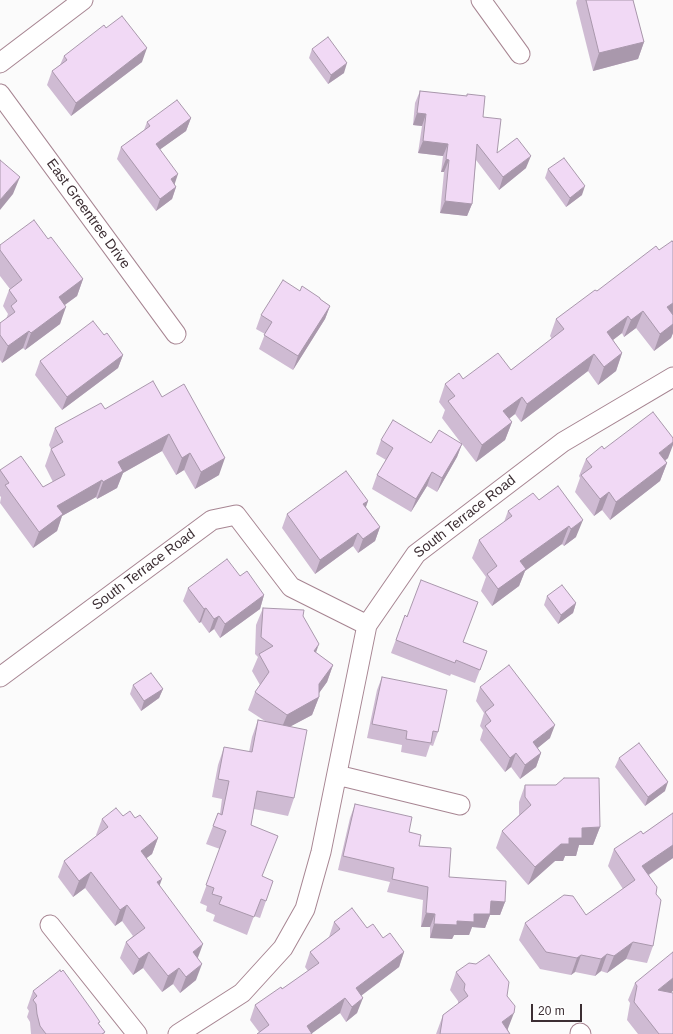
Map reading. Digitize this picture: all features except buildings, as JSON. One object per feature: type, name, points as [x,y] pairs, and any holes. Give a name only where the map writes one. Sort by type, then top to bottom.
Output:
[{"type":"street","points":[[0,63],[83,0]]},
{"type":"street","points":[[481,0],[520,54]]},
{"type":"street","name":"East Greentree Drive","points":[[0,94],[176,334]]},
{"type":"street","name":"South Terrace Road","points":[[0,677],[212,520],[236,515],[291,587],[367,625],[416,554],[563,442],[673,377]]},
{"type":"street","points":[[178,1034],[242,993],[283,948],[305,909],[321,852],[338,775],[367,625]]},
{"type":"street","points":[[338,775],[460,804]]},
{"type":"street","points":[[50,926],[138,1034]]}]
